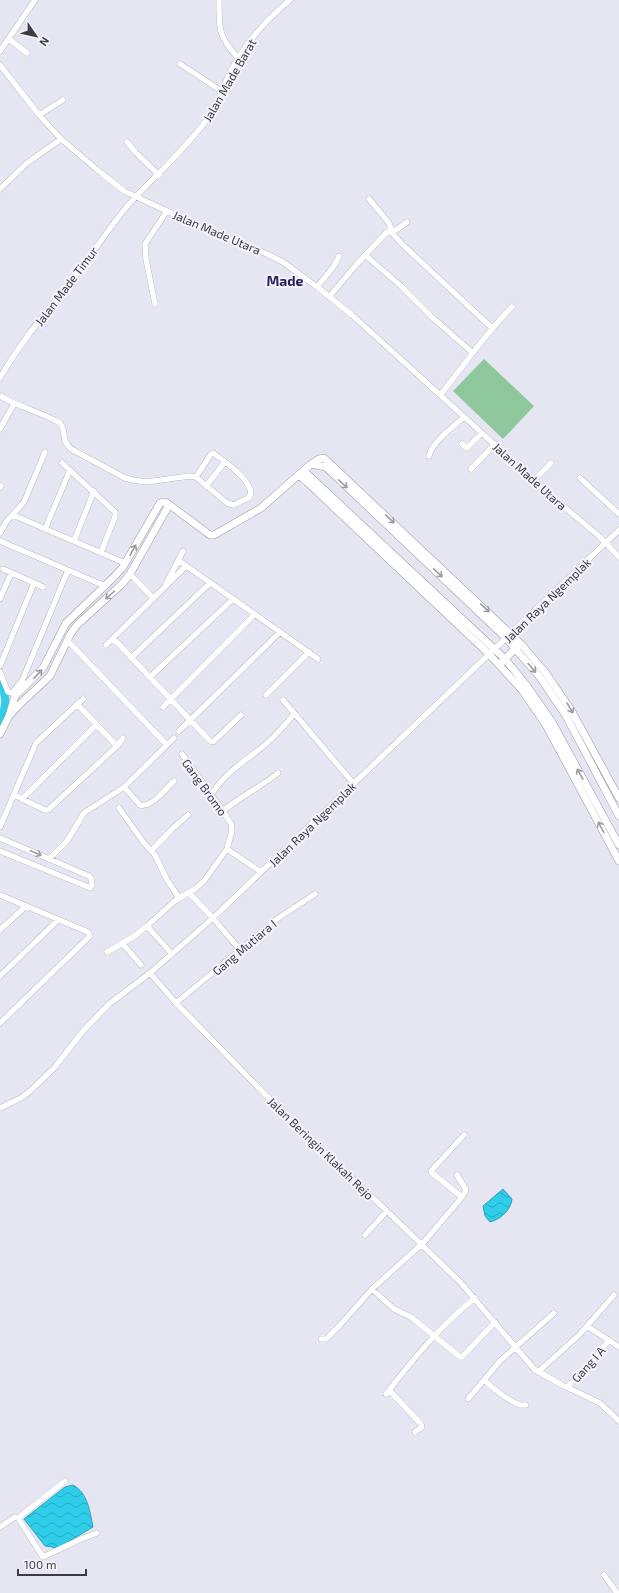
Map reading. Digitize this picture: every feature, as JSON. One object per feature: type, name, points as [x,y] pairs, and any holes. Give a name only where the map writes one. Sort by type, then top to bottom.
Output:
[{"type":"main road","points":[[0,734],[9,716],[13,697],[43,668],[63,628],[70,618],[114,578],[125,563],[158,505],[163,502],[169,505],[210,535],[214,536],[261,508],[311,464],[319,459],[327,459],[545,672],[571,710],[619,798]]},
{"type":"main road","points":[[311,464],[326,468],[509,636]]},
{"type":"main road","points":[[301,473],[492,651],[527,686],[552,722],[619,844]]},
{"type":"main road","points":[[13,697],[50,676],[77,625],[122,584],[130,574],[169,505]]},
{"type":"main road","points":[[502,662],[518,646]]},
{"type":"main road","points":[[518,646],[565,714],[619,816]]},
{"type":"main road","points":[[502,662],[546,725],[619,861]]},
{"type":"street","points":[[0,51],[35,0]]},
{"type":"street","points":[[219,0],[219,29],[224,42],[238,58]]},
{"type":"street","name":"Jalan Made Barat","points":[[136,197],[203,125],[223,92],[229,75],[238,58],[258,31],[290,0]]},
{"type":"street","points":[[9,39],[26,53]]},
{"type":"street","points":[[180,64],[223,92]]},
{"type":"street","name":"Jalan Made Utara","points":[[0,66],[39,115],[61,139],[101,174],[124,191],[268,254],[283,262],[317,287],[352,315],[495,444],[533,481],[606,543],[619,557]]},
{"type":"street","points":[[39,115],[63,100]]},
{"type":"street","points":[[0,189],[26,163],[61,139]]},
{"type":"street","points":[[127,142],[134,152],[158,175]]},
{"type":"street","name":"Jalan Made Timur","points":[[0,378],[37,323],[75,276],[117,219],[136,197]]},
{"type":"street","points":[[369,199],[389,223],[393,235],[492,328]]},
{"type":"street","points":[[154,304],[146,259],[145,244],[167,211]]},
{"type":"street","points":[[329,297],[387,232],[396,230],[407,222]]},
{"type":"street","points":[[365,255],[402,286],[434,319],[473,353]]},
{"type":"street","points":[[317,287],[334,266],[339,256]]},
{"type":"street","points":[[440,395],[492,328],[512,307]]},
{"type":"street","points":[[0,396],[14,404],[32,410],[60,423],[62,426],[65,443],[71,449],[125,478],[147,482],[189,476],[196,477],[230,505],[234,505],[250,496],[251,491],[244,478],[212,453],[196,477]]},
{"type":"street","points":[[0,430],[14,404]]},
{"type":"street","points":[[429,456],[430,451],[440,439],[464,416]]},
{"type":"street","points":[[462,444],[467,448],[482,433]]},
{"type":"street","points":[[471,469],[495,444]]},
{"type":"street","points":[[0,533],[6,522],[26,498],[44,452]]},
{"type":"street","points":[[206,486],[225,462]]},
{"type":"street","points":[[62,463],[115,512],[115,517],[101,552]]},
{"type":"street","points":[[533,481],[551,463]]},
{"type":"street","points":[[46,529],[70,470]]},
{"type":"street","points":[[580,478],[619,514]]},
{"type":"street","points":[[74,541],[94,491]]},
{"type":"street","points":[[13,515],[125,563]]},
{"type":"street","name":"Jalan Raya Ngemplak","points":[[0,1108],[21,1098],[29,1092],[55,1067],[83,1031],[99,1014],[150,973],[213,918],[619,530]]},
{"type":"street","points":[[0,541],[105,586]]},
{"type":"street","points":[[163,589],[183,551]]},
{"type":"street","points":[[178,560],[318,658]]},
{"type":"street","points":[[106,645],[186,566]]},
{"type":"street","points":[[3,569],[43,587]]},
{"type":"street","points":[[13,697],[12,694],[22,681],[68,570]]},
{"type":"street","points":[[0,599],[11,573]]},
{"type":"street","points":[[130,574],[153,598]]},
{"type":"street","points":[[0,666],[34,583]]},
{"type":"street","points":[[131,658],[210,583]]},
{"type":"street","points":[[150,677],[233,599]]},
{"type":"street","points":[[163,707],[255,614]]},
{"type":"street","points":[[179,731],[280,632]]},
{"type":"street","points":[[113,638],[210,741],[213,742],[241,714]]},
{"type":"street","points":[[68,640],[166,744]]},
{"type":"street","points":[[266,695],[309,652]]},
{"type":"street","points":[[0,672],[13,697]]},
{"type":"street","points":[[0,827],[36,743],[83,699]]},
{"type":"street","points":[[283,700],[354,784]]},
{"type":"street","points":[[77,704],[117,746]]},
{"type":"street","points":[[211,795],[218,784],[236,766],[267,743],[294,714]]},
{"type":"street","points":[[22,798],[96,725]]},
{"type":"street","points":[[14,795],[45,810],[48,810],[117,746],[123,738]]},
{"type":"street","points":[[49,859],[66,841],[84,813],[124,787],[166,744],[174,738]]},
{"type":"street","name":"Gang Bromo","points":[[182,754],[223,811],[232,828],[227,849]]},
{"type":"street","points":[[223,811],[238,798],[278,773]]},
{"type":"street","points":[[124,787],[140,805],[143,806],[149,804],[174,781]]},
{"type":"street","points":[[119,808],[144,843],[152,850],[166,878],[179,898]]},
{"type":"street","points":[[152,850],[188,815]]},
{"type":"street","points":[[0,838],[90,877],[92,887],[88,887],[0,850]]},
{"type":"street","points":[[107,952],[123,944],[147,926],[179,898],[189,893],[204,881],[227,849],[261,872]]},
{"type":"street","points":[[189,893],[213,918],[240,950]]},
{"type":"street","name":"Gang Mutiara I","points":[[176,1003],[277,919],[315,894]]},
{"type":"street","points":[[0,896],[88,932],[90,937],[0,1023]]},
{"type":"street","points":[[0,930],[26,906]]},
{"type":"street","points":[[0,976],[58,920]]},
{"type":"street","points":[[147,926],[172,954]]},
{"type":"street","points":[[123,944],[140,965]]},
{"type":"street","name":"Jalan Beringin Klakah Rejo","points":[[150,973],[176,1003],[290,1120],[387,1211],[475,1298],[515,1347],[538,1372]]},
{"type":"street","points":[[462,1197],[432,1173],[432,1171],[464,1135]]},
{"type":"street","points":[[321,1339],[326,1339],[372,1289],[421,1245],[462,1197],[466,1190],[457,1175]]},
{"type":"street","points":[[365,1235],[387,1211]]},
{"type":"street","points":[[372,1289],[394,1308],[411,1317],[461,1358],[495,1322]]},
{"type":"street","points":[[614,1295],[568,1346],[538,1372],[600,1403],[619,1421]]},
{"type":"street","points":[[415,1432],[422,1427],[421,1424],[388,1392],[434,1336],[460,1310],[475,1298]]},
{"type":"street","points":[[468,1399],[500,1361],[554,1313]]},
{"type":"street","points":[[587,1326],[619,1347]]},
{"type":"street","name":"Gang I A","points":[[567,1387],[589,1365],[609,1340]]},
{"type":"street","points":[[484,1380],[501,1395],[507,1397],[520,1406],[526,1405]]},
{"type":"street","points":[[0,1527],[15,1517],[18,1518],[65,1481]]},
{"type":"street","points":[[18,1518],[43,1557],[97,1533]]},
{"type":"street","points":[[604,1575],[617,1593]]},
{"type":"green space","points":[[484,359],[534,406],[503,439],[453,391]]},
{"type":"water","points":[[503,1189],[512,1199],[510,1207],[505,1214],[490,1222],[485,1216],[483,1206]]},
{"type":"water","points":[[73,1485],[78,1488],[88,1503],[93,1527],[58,1548],[45,1546],[24,1519],[65,1487]]},
{"type":"waterway","points":[[0,683],[3,688],[5,698],[4,712],[0,722]]},
{"type":"district","name":"Made","points":[[285,280]]}]
